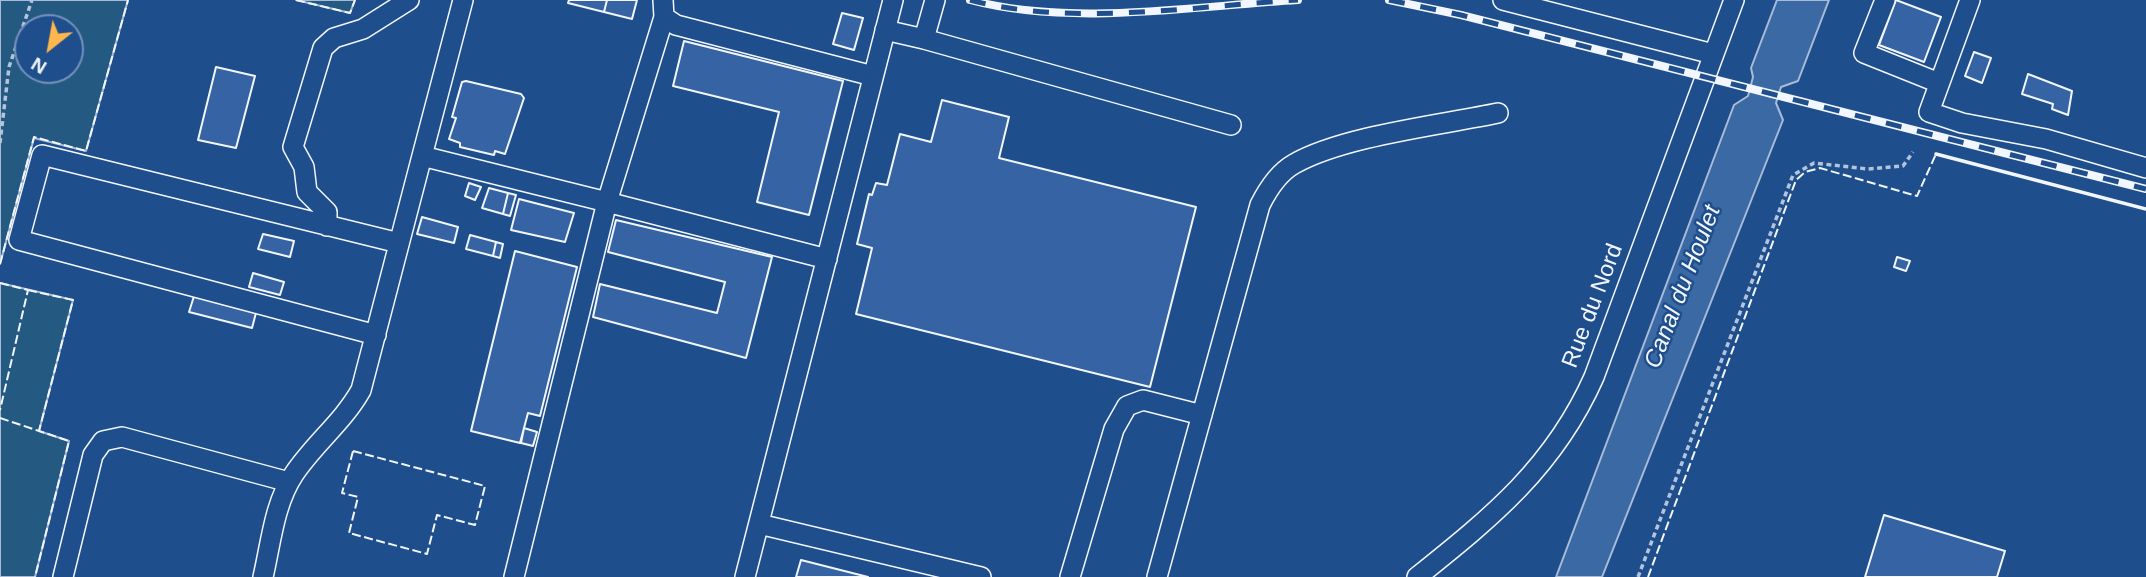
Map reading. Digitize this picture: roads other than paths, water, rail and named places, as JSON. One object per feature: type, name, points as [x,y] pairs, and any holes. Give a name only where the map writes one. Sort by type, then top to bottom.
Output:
[{"type":"street","points":[[327,226],[327,212],[307,192],[304,167],[293,147],[323,48],[334,38],[363,29],[409,0]]},
{"type":"street","points":[[263,577],[281,496],[306,457],[351,408],[361,390],[463,0]]},
{"type":"street","points":[[745,577],[893,0]]},
{"type":"street","points":[[924,39],[935,0]]},
{"type":"street","points":[[1503,0],[1713,54]]},
{"type":"street","name":"Rue du Nord","points":[[1417,577],[1518,492],[1553,450],[1575,415],[1596,370],[1734,0]]},
{"type":"street","points":[[1885,0],[1864,53],[1939,83]]},
{"type":"street","points":[[1970,0],[1928,112],[1962,123],[2046,139],[2146,168]]},
{"type":"street","points":[[664,8],[676,25],[873,76]]},
{"type":"street","points":[[514,577],[607,202],[664,8]]},
{"type":"street","points":[[885,30],[1231,125]]},
{"type":"street","points":[[1157,577],[1260,205],[1271,185],[1292,165],[1328,148],[1498,113]]},
{"type":"street","points":[[376,335],[19,240],[42,155],[399,243]]},
{"type":"street","points":[[422,156],[827,259]]},
{"type":"street","points":[[1070,577],[1114,429],[1127,406],[1143,400],[1202,415]]},
{"type":"street","points":[[63,577],[93,455],[103,441],[122,437],[289,482]]},
{"type":"street","points":[[759,524],[981,577]]},
{"type":"water","name":"Canal du Houlet","points":[[1777,0],[1829,0],[1798,81],[1781,87],[1776,103],[1783,120],[1602,577],[1556,577],[1734,105],[1748,96],[1753,77],[1751,68]]},
{"type":"railway","points":[[970,0],[1009,8],[1091,13],[1175,10],[1298,0]]},
{"type":"railway","points":[[1389,0],[1461,15],[2146,189]]}]
